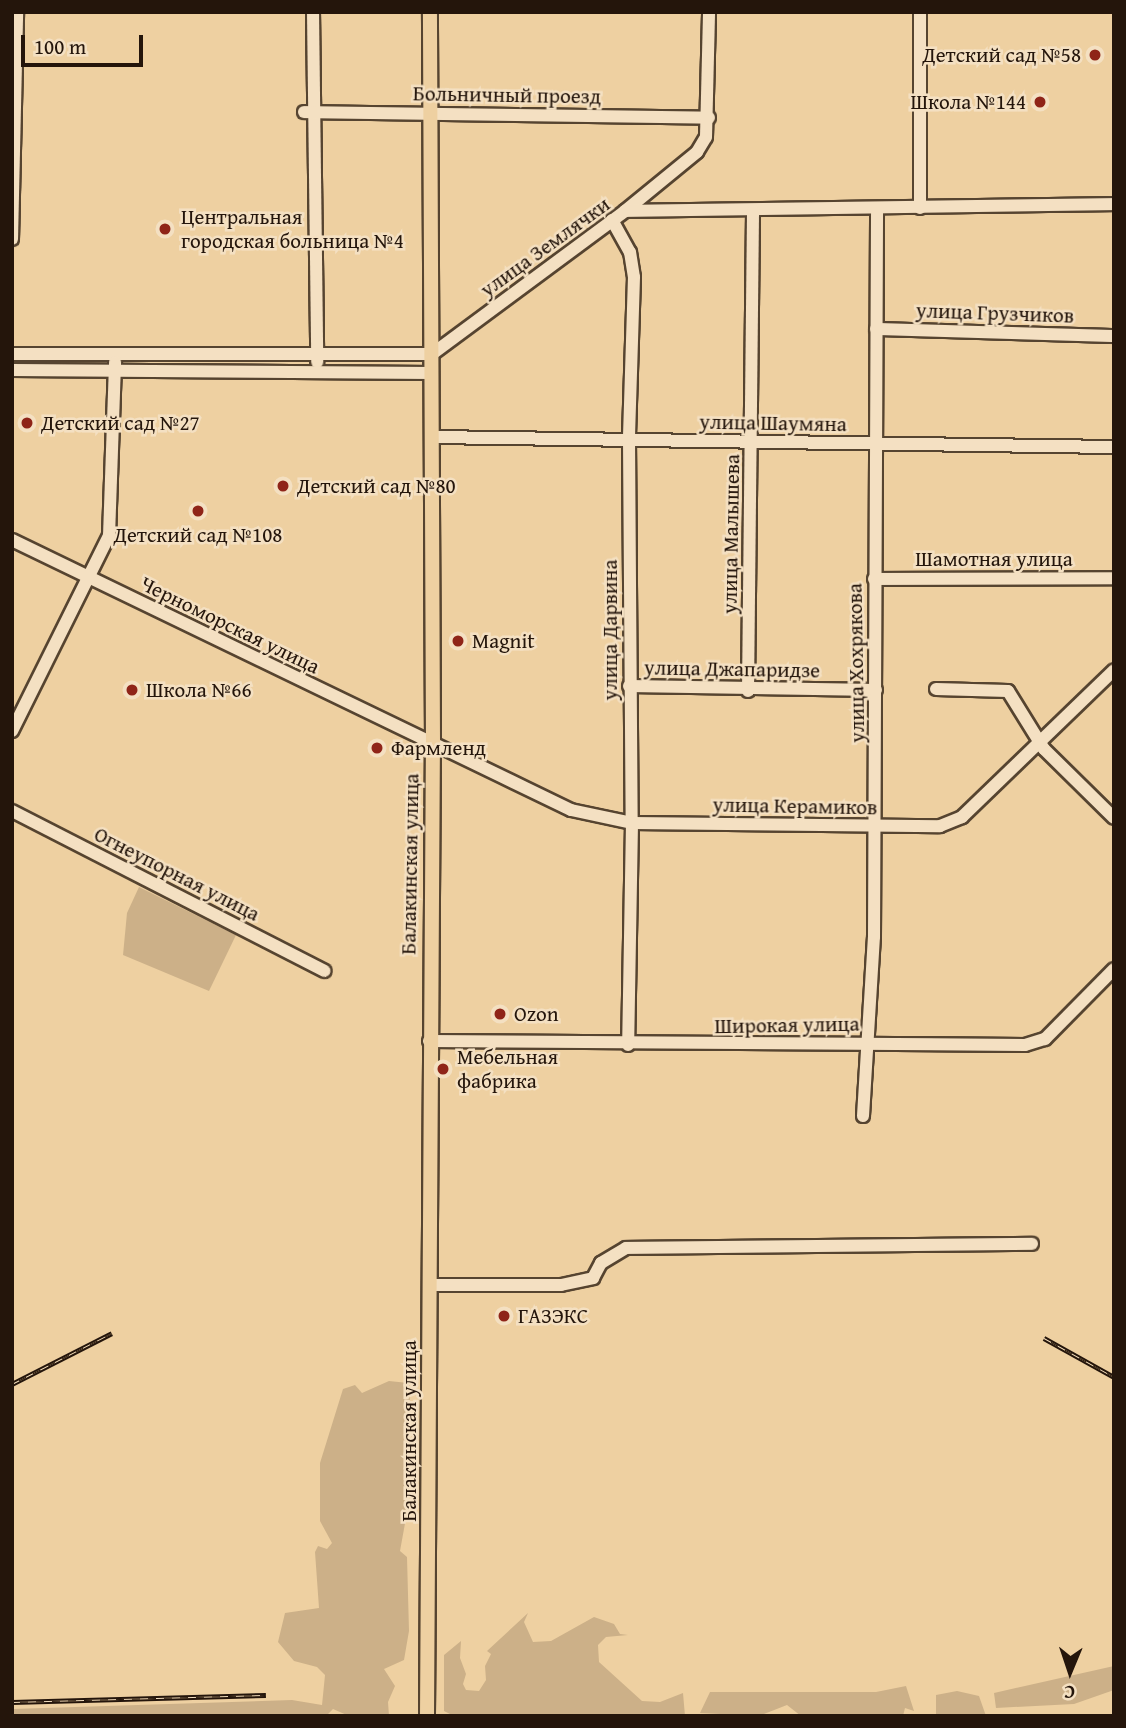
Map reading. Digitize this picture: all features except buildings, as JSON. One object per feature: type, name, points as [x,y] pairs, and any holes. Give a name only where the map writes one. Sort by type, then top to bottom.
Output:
[{"type":"main road","name":"Балакинская улица","points":[[427,1716],[429,1041],[433,741],[430,12]]},
{"type":"street","points":[[12,239],[17,12]]},
{"type":"street","points":[[313,12],[309,112],[317,374]]},
{"type":"street","points":[[625,211],[697,152],[706,137],[709,118],[709,12]]},
{"type":"street","points":[[920,12],[920,208]]},
{"type":"street","name":"Больничный проезд","points":[[309,112],[709,118]]},
{"type":"street","name":"улица Землячки","points":[[432,354],[625,211],[1114,204]]},
{"type":"street","name":"улица Хохрякова","points":[[863,1116],[875,826],[873,444],[877,208]]},
{"type":"street","name":"улица Малышева","points":[[748,691],[753,211]]},
{"type":"street","name":"улица Дарвина","points":[[612,220],[629,252],[635,277],[629,440],[632,823],[628,1045]]},
{"type":"street","name":"улица Грузчиков","points":[[876,329],[1114,336]]},
{"type":"street","points":[[12,354],[432,354]]},
{"type":"street","points":[[12,731],[109,536],[115,355]]},
{"type":"street","points":[[12,370],[432,373]]},
{"type":"street","name":"улица Шаумяна","points":[[432,437],[1114,447]]},
{"type":"street","name":"Черноморская улица","points":[[12,540],[247,652],[375,719],[433,741]]},
{"type":"street","name":"Шамотная улица","points":[[874,579],[1114,578]]},
{"type":"street","name":"улица Керамиков","points":[[433,741],[571,810],[632,823],[940,826],[962,817],[1038,740],[1114,670]]},
{"type":"street","name":"улица Джапаридзе","points":[[629,686],[748,691],[876,690]]},
{"type":"street","points":[[936,689],[1008,691],[1038,740],[1114,818]]},
{"type":"street","name":"Огнеупорная улица","points":[[12,811],[324,971]]},
{"type":"street","name":"Широкая улица","points":[[429,1041],[628,1045],[1036,1044],[1114,969]]},
{"type":"street","points":[[430,1285],[561,1285],[593,1278],[601,1263],[626,1248],[1032,1244]]},
{"type":"shaded area","points":[[139,887],[236,935],[209,991],[123,955],[127,913]]},
{"type":"shaded area","points":[[389,1381],[408,1383],[410,1400],[406,1518],[400,1551],[407,1557],[409,1631],[404,1660],[384,1669],[395,1686],[388,1702],[389,1716],[349,1716],[333,1709],[326,1716],[12,1716],[12,1709],[292,1700],[322,1705],[325,1675],[317,1667],[294,1661],[278,1642],[285,1613],[319,1608],[315,1552],[318,1546],[327,1549],[332,1543],[320,1521],[320,1463],[343,1389],[355,1385],[362,1393]]},
{"type":"shaded area","points":[[528,1613],[524,1622],[533,1642],[551,1641],[594,1617],[614,1624],[620,1634],[628,1635],[606,1637],[598,1645],[599,1662],[642,1701],[660,1702],[683,1693],[685,1716],[454,1716],[444,1711],[444,1655],[461,1641],[460,1658],[466,1674],[463,1684],[466,1690],[479,1691],[486,1680],[485,1666],[491,1654],[487,1651]]},
{"type":"shaded area","points":[[1114,1666],[1114,1690],[1074,1704],[996,1708],[994,1693]]},
{"type":"shaded area","points":[[906,1686],[914,1711],[905,1708],[903,1716],[801,1716],[787,1705],[759,1716],[700,1713],[710,1692],[876,1692]]},
{"type":"shaded area","points":[[957,1691],[979,1696],[986,1716],[936,1716],[936,1695]]},
{"type":"railway","points":[[12,1384],[112,1333]]},
{"type":"railway","points":[[1044,1338],[1114,1377]]},
{"type":"railway","points":[[12,1702],[266,1695]]},
{"type":"place","name":"Детский сад №58","points":[[1095,55]]},
{"type":"place","name":"Школа №144","points":[[1040,102]]},
{"type":"place","name":"Центральная городская больница №4","points":[[165,229]]},
{"type":"place","name":"Детский сад №27","points":[[27,423]]},
{"type":"place","name":"Детский сад №80","points":[[283,486]]},
{"type":"place","name":"Детский сад №108","points":[[198,511]]},
{"type":"place","name":"Magnit","points":[[458,641]]},
{"type":"place","name":"Школа №66","points":[[132,690]]},
{"type":"place","name":"Фармленд","points":[[377,748]]},
{"type":"place","name":"Ozon","points":[[500,1014]]},
{"type":"place","name":"Мебельная фабрика","points":[[443,1069]]},
{"type":"place","name":"ГАЗЭКС","points":[[504,1316]]}]
